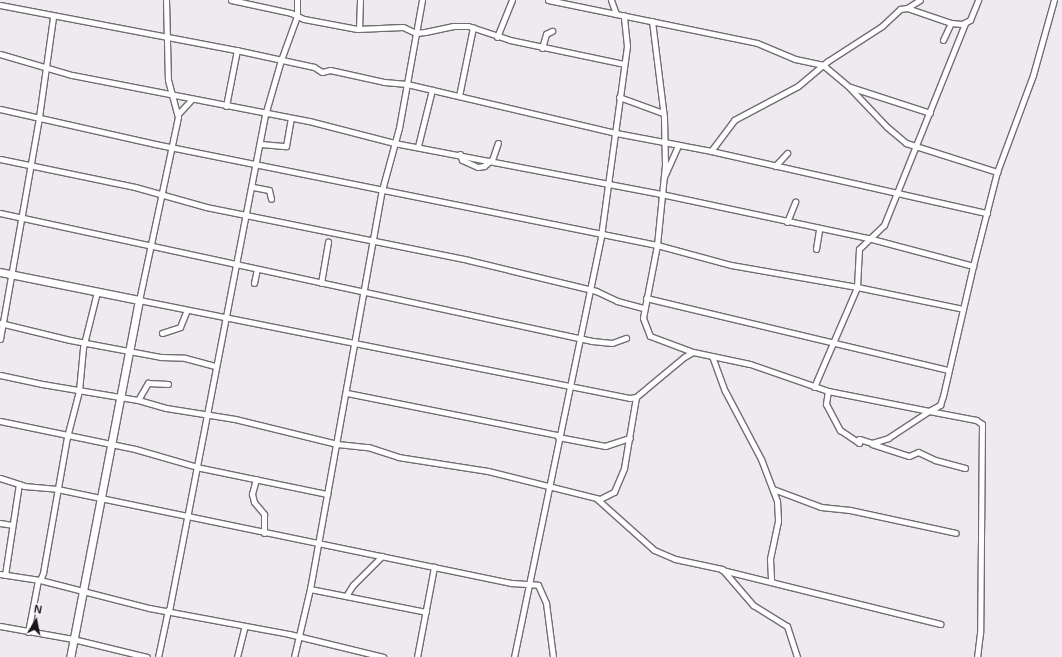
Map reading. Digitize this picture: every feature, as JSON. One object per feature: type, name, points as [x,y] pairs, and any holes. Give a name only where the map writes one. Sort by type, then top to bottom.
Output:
[{"type":"street","points":[[70,657],[128,349],[178,114],[168,80],[166,0]]},
{"type":"street","points":[[231,0],[297,16],[313,22],[359,29],[403,26],[416,33],[460,25],[473,27],[497,37],[542,48],[624,64]]},
{"type":"street","points":[[158,657],[187,516],[215,366],[236,263],[248,214],[266,115],[280,60],[297,16],[297,0]]},
{"type":"street","points":[[359,29],[360,0]]},
{"type":"street","points":[[294,657],[300,637],[310,588],[347,393],[354,344],[375,241],[382,190],[407,84],[422,0]]},
{"type":"street","points":[[497,37],[512,0]]},
{"type":"street","points":[[548,0],[757,43],[795,59],[823,65],[849,86],[898,137],[916,147],[997,172]]},
{"type":"street","points":[[610,0],[616,14]]},
{"type":"street","points":[[711,151],[734,120],[798,86],[823,65],[868,36],[900,9],[907,8],[920,0]]},
{"type":"street","points":[[907,8],[951,23],[965,23],[970,20],[978,0]]},
{"type":"street","points":[[859,439],[872,443],[888,438],[940,405],[997,172],[1029,88],[1054,0]]},
{"type":"street","points":[[0,5],[53,17],[237,50],[314,67],[322,72],[330,70],[384,82],[407,84],[616,133],[711,151],[987,213]]},
{"type":"street","points":[[514,657],[530,583],[547,488],[601,236],[616,133],[619,97],[627,39],[624,15]]},
{"type":"street","points":[[0,339],[1,323],[12,274],[22,218],[29,165],[39,117],[53,17]]},
{"type":"street","points":[[652,22],[663,113],[664,143],[657,245],[644,308],[644,324],[650,336],[693,352],[750,364],[828,392],[976,420],[982,424],[980,633],[977,657]]},
{"type":"street","points":[[943,40],[951,23]]},
{"type":"street","points":[[814,387],[857,287],[859,249],[868,238],[884,225],[898,194],[965,23]]},
{"type":"street","points":[[459,96],[473,27]]},
{"type":"street","points":[[542,48],[546,34],[552,31]]},
{"type":"street","points":[[226,106],[237,50]]},
{"type":"street","points":[[0,54],[81,77],[171,93],[266,115],[291,118],[394,143],[460,154],[661,194],[819,229],[868,238],[973,266]]},
{"type":"street","points":[[849,86],[930,113]]},
{"type":"street","points":[[418,146],[432,90]]},
{"type":"street","points":[[619,97],[663,113]]},
{"type":"street","points":[[178,114],[192,99]]},
{"type":"street","points":[[0,109],[601,236],[657,245],[730,265],[857,287],[963,309]]},
{"type":"street","points":[[261,144],[286,146],[291,118]]},
{"type":"street","points":[[460,154],[462,160],[478,167],[484,166],[491,160],[498,144]]},
{"type":"street","points":[[662,179],[678,145]]},
{"type":"street","points":[[775,166],[787,153]]},
{"type":"street","points":[[0,159],[162,194],[206,207],[248,214],[468,260],[589,289],[644,308]]},
{"type":"street","points":[[253,187],[269,190],[271,199]]},
{"type":"street","points":[[787,222],[795,202]]},
{"type":"street","points":[[0,213],[578,338],[612,343],[626,338]]},
{"type":"street","points":[[816,249],[819,229]]},
{"type":"street","points":[[321,283],[328,242]]},
{"type":"street","points":[[254,283],[257,269]]},
{"type":"street","points":[[0,272],[354,344],[570,386],[636,397]]},
{"type":"street","points":[[28,632],[39,580],[43,573],[67,437],[79,391],[85,343],[97,292]]},
{"type":"street","points":[[646,298],[949,370]]},
{"type":"street","points":[[162,333],[180,327],[187,310]]},
{"type":"street","points":[[1,323],[85,343],[128,349],[161,357],[185,358],[215,366]]},
{"type":"street","points":[[0,375],[79,391],[119,396],[166,408],[206,415],[337,444],[356,445],[398,457],[488,472],[547,488],[597,499],[606,498],[614,492],[624,468],[636,397],[684,357],[693,352]]},
{"type":"street","points":[[712,356],[725,391],[761,459],[779,508],[770,559],[771,582]]},
{"type":"street","points":[[138,400],[148,383],[168,384]]},
{"type":"street","points":[[828,392],[826,404],[840,430],[859,443],[859,439]]},
{"type":"street","points":[[347,393],[604,446],[630,438]]},
{"type":"street","points":[[0,421],[67,437],[110,444],[196,466],[327,494]]},
{"type":"street","points":[[859,439],[909,456],[918,452],[935,460],[964,468]]},
{"type":"street","points":[[0,478],[19,484],[57,489],[99,499],[264,533],[318,542],[512,583],[530,583],[538,585],[545,597],[553,657]]},
{"type":"street","points":[[256,479],[253,498],[264,514],[264,533]]},
{"type":"street","points":[[19,484],[3,574],[39,580],[168,611],[300,637],[383,657]]},
{"type":"street","points":[[773,489],[821,507],[850,510],[956,533]]},
{"type":"street","points":[[597,499],[654,550],[675,559],[940,624]]},
{"type":"street","points":[[0,522],[12,525]]},
{"type":"street","points":[[346,596],[353,585],[382,556]]},
{"type":"street","points":[[417,657],[434,567]]},
{"type":"street","points":[[722,570],[753,605],[788,626],[797,657]]},
{"type":"street","points":[[310,588],[426,612]]},
{"type":"street","points":[[0,626],[73,639],[147,657]]},
{"type":"street","points":[[237,657],[245,626]]}]
